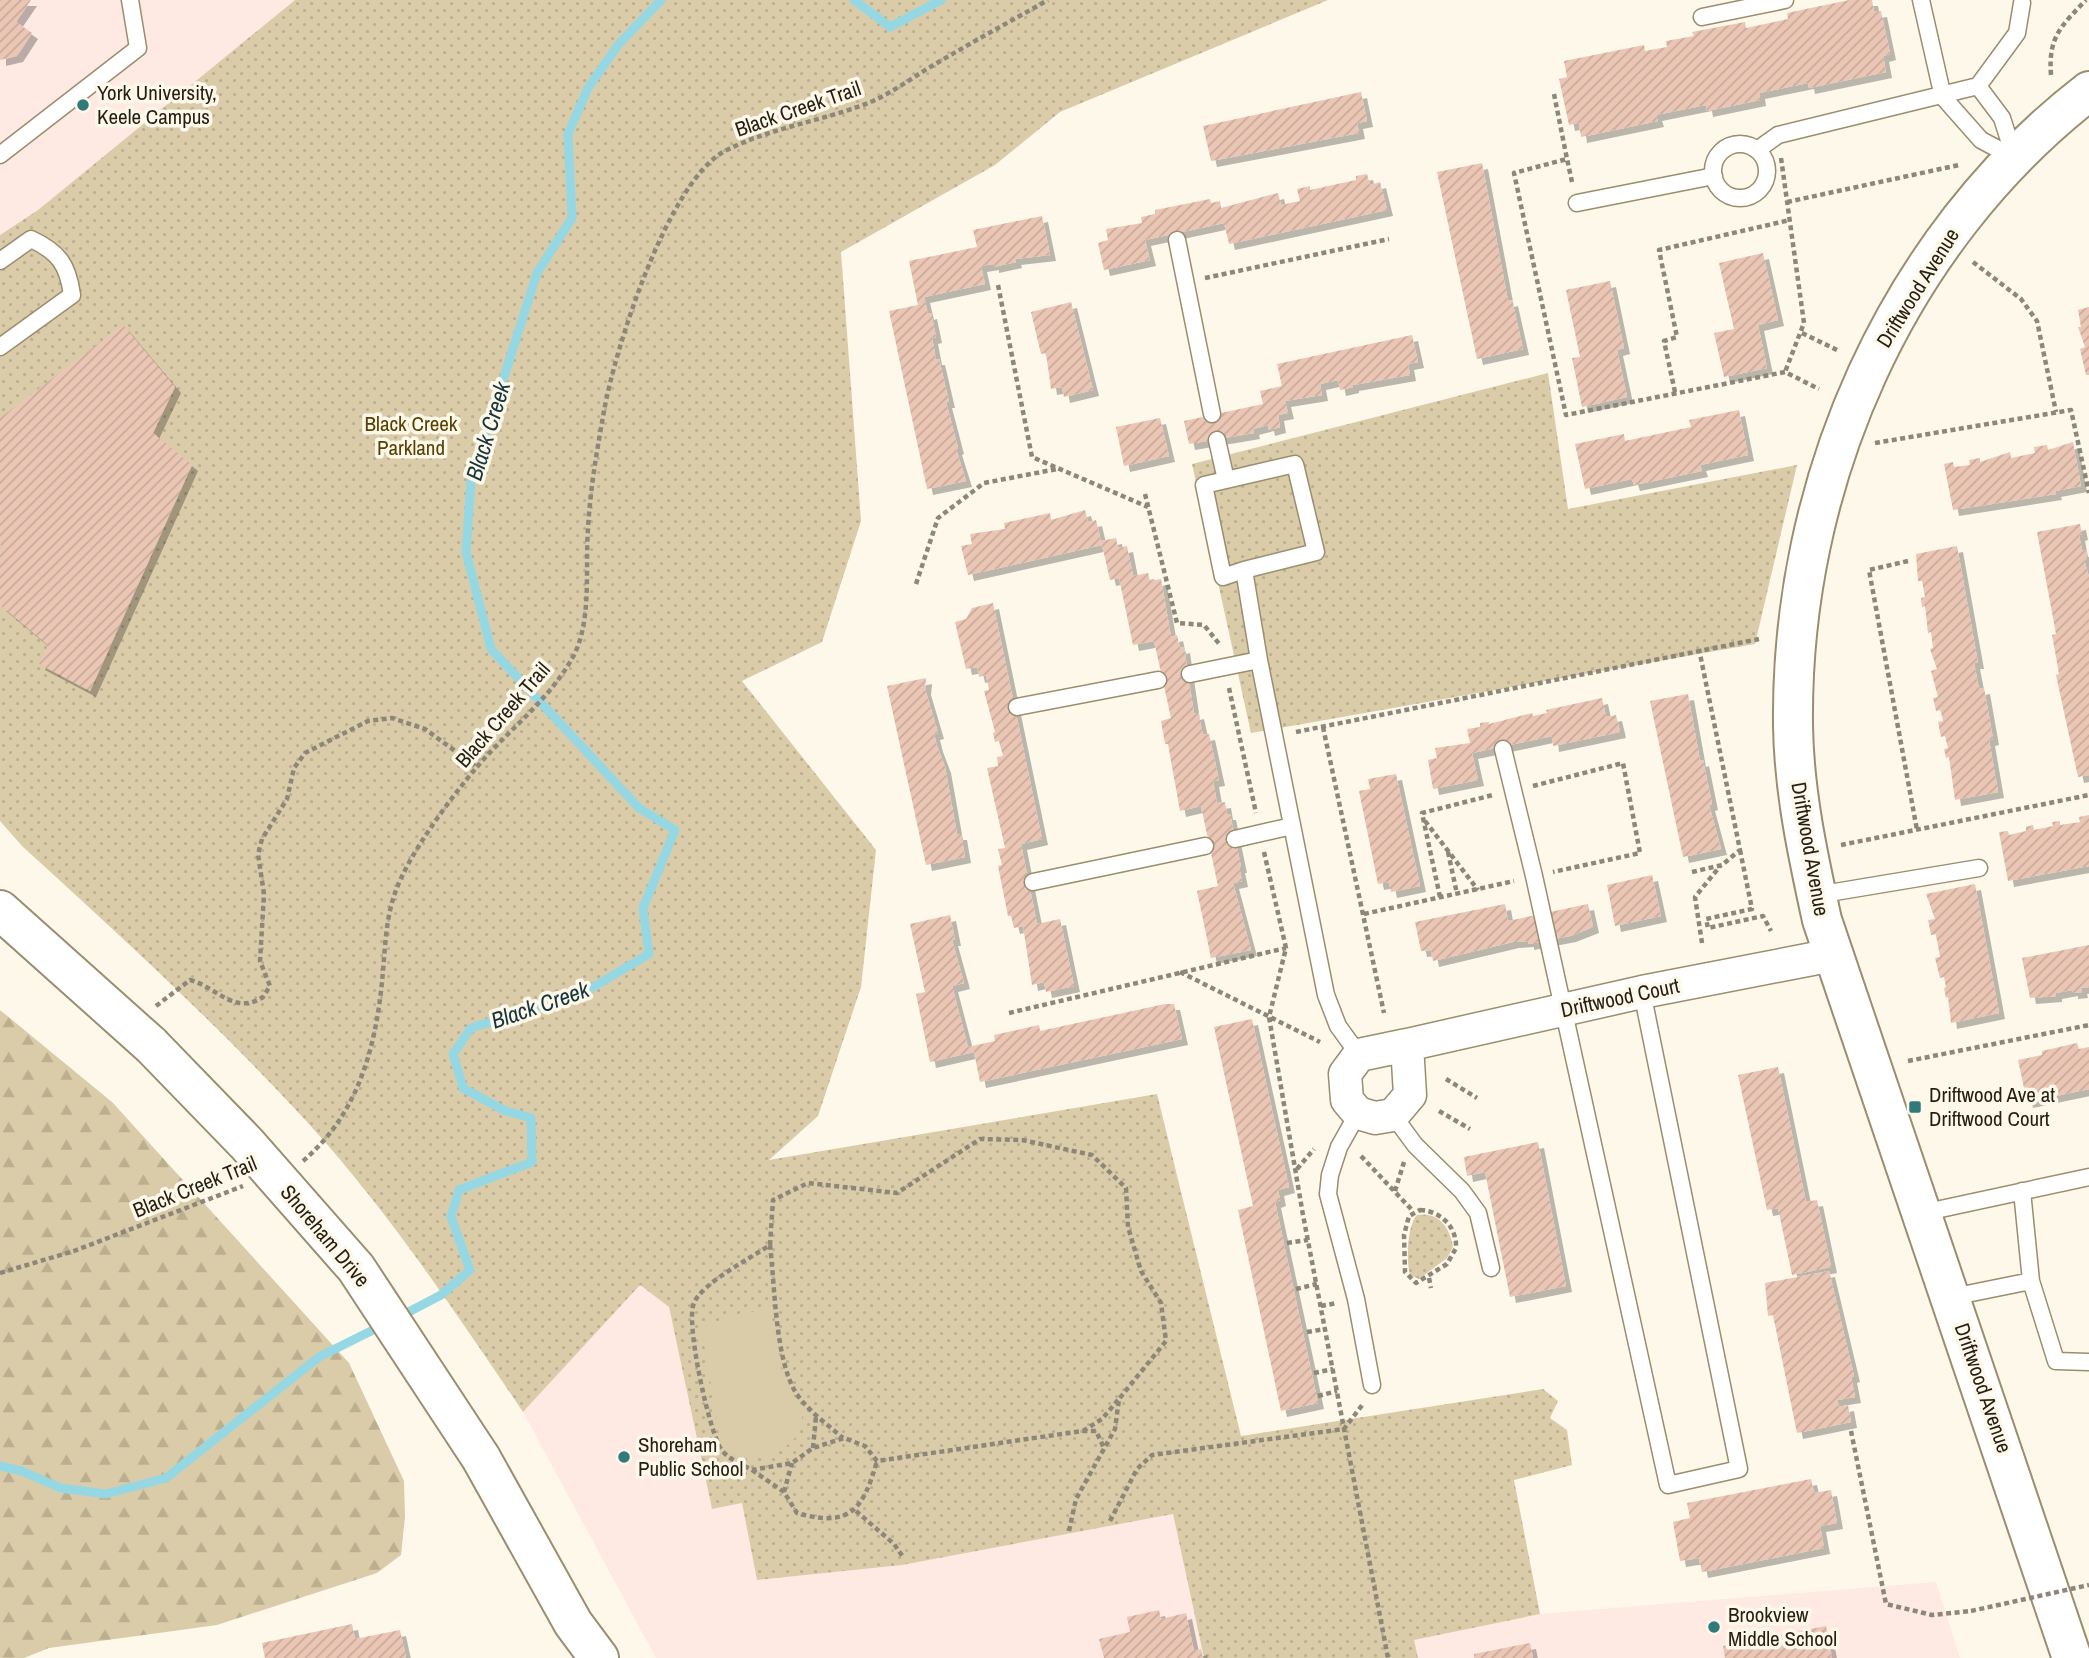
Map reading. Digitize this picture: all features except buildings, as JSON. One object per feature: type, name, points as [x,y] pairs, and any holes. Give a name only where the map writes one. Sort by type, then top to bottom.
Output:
[{"type":"street","name":"Driftwood Avenue","points":[[2072,1658],[1952,1297],[1833,955],[1816,895],[1800,802],[1793,729],[1793,679],[1799,600],[1817,513],[1850,412],[1890,327],[1939,249],[2015,158],[2089,91]]},
{"type":"street","name":"Shoreham Drive","points":[[0,910],[141,1036],[247,1144],[356,1268],[481,1458],[579,1640],[599,1658]]},
{"type":"street","name":"Driftwood Court","points":[[1359,1055],[1642,992],[1833,955]]},
{"type":"street","points":[[1359,1055],[1345,1074],[1347,1100],[1359,1113],[1375,1118],[1393,1115],[1410,1095],[1407,1045]]},
{"type":"lane","points":[[0,155],[138,48],[130,0]]},
{"type":"lane","points":[[1702,17],[1785,0]]},
{"type":"lane","points":[[1920,0],[1943,97],[1981,140],[2015,158]]},
{"type":"lane","points":[[1757,150],[1778,135],[1943,97],[1978,86],[2017,33],[2021,4]]},
{"type":"lane","points":[[1978,86],[2002,118],[2015,158]]},
{"type":"lane","points":[[1742,144],[1757,150],[1766,167],[1763,184],[1757,191],[1740,198],[1731,196],[1717,185],[1714,176],[1716,160],[1726,148],[1742,144]]},
{"type":"lane","points":[[1577,203],[1714,176]]},
{"type":"lane","points":[[0,261],[31,239],[51,248],[69,272],[72,295],[0,347]]},
{"type":"lane","points":[[1177,240],[1212,414]]},
{"type":"lane","points":[[1217,440],[1226,481]]},
{"type":"lane","points":[[1295,464],[1315,552],[1223,577],[1205,485],[1226,481],[1295,464]]},
{"type":"lane","points":[[1244,570],[1259,660],[1326,995],[1338,1026],[1359,1055]]},
{"type":"lane","points":[[1190,674],[1259,660]]},
{"type":"lane","points":[[1017,707],[1158,681]]},
{"type":"lane","points":[[1503,748],[1534,876],[1668,1485],[1738,1469],[1642,992]]},
{"type":"lane","points":[[1235,839],[1292,826]]},
{"type":"lane","points":[[1033,882],[1205,846]]},
{"type":"lane","points":[[1816,895],[1979,868]]},
{"type":"lane","points":[[1359,1113],[1339,1147],[1329,1175],[1328,1194],[1356,1299],[1372,1385]]},
{"type":"lane","points":[[1393,1115],[1415,1145],[1462,1191],[1478,1213],[1491,1268]]},
{"type":"lane","points":[[1922,1213],[2089,1177]]},
{"type":"lane","points":[[2022,1191],[2032,1281],[2056,1361],[2089,1362]]},
{"type":"lane","points":[[1952,1297],[2032,1281]]},
{"type":"path","name":"Black Creek Trail","points":[[292,1166],[304,1160],[330,1134],[354,1098],[373,1043],[385,943],[395,893],[418,849],[477,767],[548,692],[575,653],[582,626],[588,527],[605,406],[646,272],[681,197],[698,173],[721,153],[761,136],[823,120],[877,99],[1048,0]]},
{"type":"path","points":[[2051,75],[2050,60],[2056,32],[2086,0]]},
{"type":"path","points":[[1555,94],[1577,203]]},
{"type":"path","points":[[1778,135],[1804,323],[1785,372]]},
{"type":"path","points":[[1567,159],[1514,173],[1566,415],[1785,372],[1819,389]]},
{"type":"path","points":[[1787,202],[1959,165]]},
{"type":"path","points":[[1675,392],[1664,341],[1677,337],[1659,250],[1790,220]]},
{"type":"path","points":[[1186,282],[1389,239]]},
{"type":"path","points":[[1973,262],[2021,299],[2037,321],[2056,412]]},
{"type":"path","points":[[998,285],[1032,457],[1148,507]]},
{"type":"path","points":[[1802,333],[1837,349]]},
{"type":"path","points":[[1874,443],[2071,410],[2089,493]]},
{"type":"path","points":[[916,584],[938,519],[984,483],[1059,468]]},
{"type":"path","points":[[1145,494],[1177,623],[1204,625],[1220,643],[1286,948],[1269,1017],[1308,1240],[1388,1658]]},
{"type":"path","points":[[1908,561],[1869,570],[1917,830]]},
{"type":"path","points":[[1275,737],[1699,649],[1759,639]]},
{"type":"path","points":[[1699,649],[1752,909],[1706,919],[1708,928],[1763,916],[1771,931]]},
{"type":"path","points":[[141,1036],[190,980],[229,1002],[242,1005],[263,997],[270,986],[260,961],[264,894],[258,854],[262,839],[288,800],[294,768],[305,753],[368,721],[392,718],[425,729],[477,767]]},
{"type":"path","points":[[1323,726],[1384,1013]]},
{"type":"path","points":[[1841,845],[2089,795]]},
{"type":"path","points":[[1423,819],[1478,890]]},
{"type":"path","points":[[1702,943],[1695,897],[1722,864],[1740,849]]},
{"type":"path","points":[[1448,851],[1457,894]]},
{"type":"path","points":[[1692,872],[1722,864]]},
{"type":"path","points":[[1009,1013],[1286,948]]},
{"type":"path","points":[[1179,972],[1320,1042]]},
{"type":"path","points":[[1908,1061],[2089,1025]]},
{"type":"path","points":[[1446,1079],[1477,1098]]},
{"type":"path","points":[[1439,1111],[1470,1129]]},
{"type":"path","points":[[877,1461],[865,1446],[844,1438],[816,1416],[797,1394],[785,1368],[770,1245],[773,1200],[808,1183],[897,1193],[981,1139],[1022,1140],[1092,1155],[1126,1188],[1128,1227],[1141,1271],[1161,1303],[1166,1341],[1102,1419],[1082,1431]]},
{"type":"path","points":[[1395,1192],[1407,1150]]},
{"type":"path","points":[[1361,1156],[1413,1212]]},
{"type":"path","name":"Black Creek Trail","points":[[0,1273],[74,1251],[255,1181]]},
{"type":"path","points":[[1429,1211],[1439,1214],[1448,1223],[1457,1241],[1454,1255],[1429,1278],[1413,1282],[1405,1272],[1405,1230],[1413,1212],[1429,1211]]},
{"type":"path","points":[[1287,1243],[1308,1240]]},
{"type":"path","points":[[770,1245],[700,1292],[692,1305],[691,1325],[711,1431],[723,1451],[784,1492],[797,1513],[819,1519],[838,1519],[856,1511],[877,1461]]},
{"type":"path","points":[[1429,1278],[1431,1288]]},
{"type":"path","points":[[1296,1289],[1317,1284]]},
{"type":"path","points":[[1307,1332],[1325,1329]]},
{"type":"path","points":[[1314,1373],[1333,1369]]},
{"type":"path","points":[[1110,1521],[1138,1469],[1152,1455],[1344,1429],[1357,1415],[1372,1385]]},
{"type":"path","points":[[1318,1396],[1338,1391]]},
{"type":"path","points":[[1069,1531],[1076,1499],[1115,1429],[1119,1399]]},
{"type":"path","points":[[813,1448],[816,1416]]},
{"type":"path","points":[[877,1461],[1082,1431],[1096,1431],[1104,1448]]},
{"type":"path","points":[[1851,1432],[1886,1604],[1932,1615],[1971,1611],[2089,1585]]},
{"type":"path","points":[[752,1471],[792,1463],[813,1448],[844,1438]]},
{"type":"path","points":[[784,1492],[792,1463]]},
{"type":"path","points":[[856,1511],[894,1544],[903,1557]]},
{"type":"shaded area","name":"York University, Keele Campus","points":[[0,0],[295,0],[38,210],[0,235]]},
{"type":"shaded area","name":"Shoreham Public School","points":[[640,1285],[669,1307],[712,1509],[742,1503],[757,1580],[902,1565],[1173,1514],[1204,1658],[656,1658],[523,1412]]},
{"type":"shaded area","name":"Brookview Middle School","points":[[1936,1582],[1960,1658],[1418,1658],[1413,1640],[1540,1614]]},
{"type":"green space","name":"Black Creek Parkland","points":[[295,0],[1328,0],[1060,112],[995,165],[841,252],[861,521],[822,642],[742,681],[876,850],[861,987],[818,1116],[769,1160],[1157,1094],[1241,1436],[1543,1389],[1558,1401],[1550,1418],[1567,1430],[1572,1465],[1514,1480],[1540,1614],[1414,1640],[1418,1658],[1204,1658],[1173,1514],[902,1565],[757,1580],[742,1503],[712,1509],[669,1307],[640,1285],[523,1412],[394,1227],[308,1123],[204,1016],[23,847],[0,821],[0,235],[38,210]]},
{"type":"green space","points":[[1548,373],[1568,509],[1797,465],[1755,644],[1251,733],[1192,464]]},
{"type":"green space","points":[[0,1010],[112,1102],[349,1363],[404,1481],[405,1517],[401,1555],[377,1573],[217,1625],[49,1648],[24,1658],[0,1658]]},
{"type":"green space","points":[[1424,1214],[1442,1222],[1453,1247],[1447,1258],[1419,1279],[1410,1275],[1408,1261],[1409,1235],[1417,1215]]},
{"type":"green space","points":[[770,1307],[783,1380],[802,1408],[802,1425],[795,1438],[781,1451],[745,1458],[727,1449],[719,1433],[701,1326]]},
{"type":"waterway","name":"Black Creek","points":[[399,1317],[441,1295],[470,1270],[451,1217],[459,1190],[532,1162],[531,1118],[503,1110],[463,1088],[453,1054],[471,1028],[585,992],[649,954],[643,908],[675,830],[639,808],[491,649],[466,552],[471,481],[537,273],[572,218],[568,134],[588,88],[618,45],[661,0]]},
{"type":"waterway","name":"Black Creek","points":[[854,0],[890,27],[941,0]]},
{"type":"waterway","name":"Black Creek","points":[[0,1466],[22,1471],[60,1488],[106,1494],[166,1478],[319,1357],[383,1325]]},
{"type":"place","name":"York University, Keele Campus","points":[[83,105]]},
{"type":"place","name":"Driftwood Ave at Driftwood Court","points":[[1915,1107]]},
{"type":"place","name":"Shoreham Public School","points":[[624,1457]]},
{"type":"place","name":"Brookview Middle School","points":[[1714,1627]]}]
